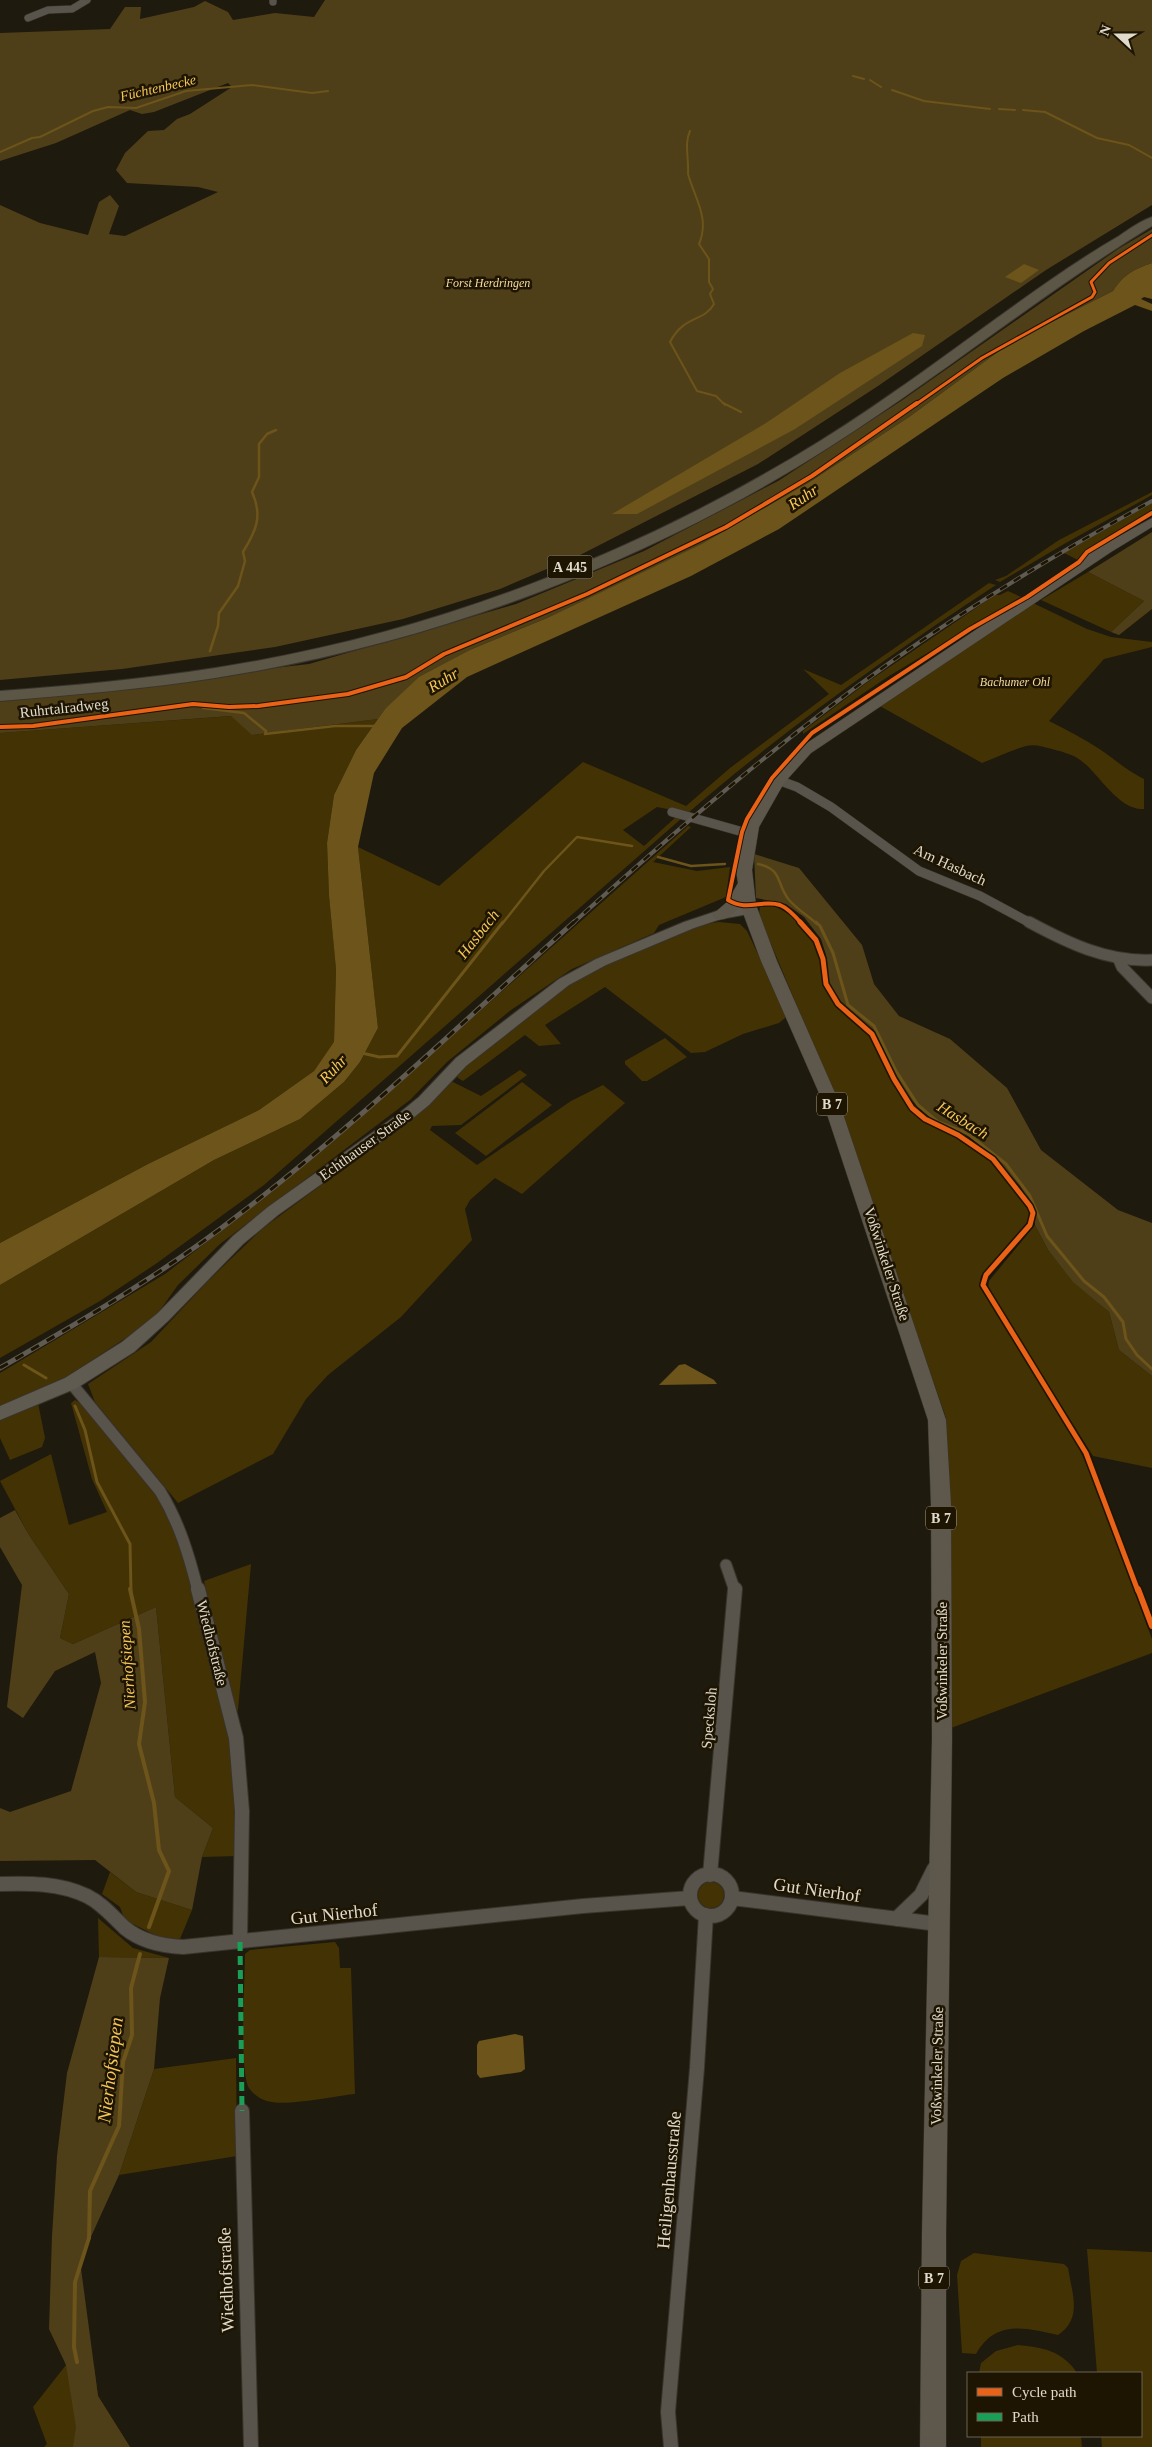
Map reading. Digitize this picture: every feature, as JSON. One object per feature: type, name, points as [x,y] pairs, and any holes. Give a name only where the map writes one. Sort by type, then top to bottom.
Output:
[{"type":"highway","name":"A 445","points":[[0,687],[134,676],[258,657],[345,639],[424,618],[549,576],[658,528],[764,470],[863,408],[1068,264],[1152,212]]},
{"type":"highway","name":"A 445","points":[[0,696],[136,685],[260,666],[349,647],[431,625],[556,582],[668,533],[774,476],[873,412],[1076,269],[1152,221]]},
{"type":"main road","name":"B 7","points":[[749,910],[744,886],[744,870],[750,834],[759,811],[778,780],[806,750],[1106,549],[1152,522]]},
{"type":"main road","points":[[720,915],[732,906],[744,886]]},
{"type":"main road","name":"Echthauser Straße","points":[[0,1413],[70,1383],[113,1358],[141,1337],[245,1234],[273,1210],[402,1119],[424,1101],[461,1062],[547,994],[576,975],[677,929],[720,915],[749,910]]},
{"type":"main road","name":"Voßwinkeler Straße","points":[[749,910],[769,961],[831,1102],[937,1420],[942,1505],[942,1739],[938,1924],[933,2447]]},
{"type":"street","points":[[28,18],[48,10],[72,9],[87,0]]},
{"type":"street","name":"Am Hasbach","points":[[778,780],[816,796],[921,872],[982,897],[1068,942],[1119,960],[1132,962],[1152,960]]},
{"type":"street","points":[[672,812],[750,834]]},
{"type":"street","points":[[1119,960],[1130,977],[1152,998]]},
{"type":"street","name":"Wiedhofstraße","points":[[70,1383],[160,1491],[171,1509],[188,1551],[236,1738],[242,1811],[240,1942]]},
{"type":"street","name":"Specksloh","points":[[710,1874],[736,1595],[733,1580],[726,1565]]},
{"type":"street","points":[[896,1919],[921,1895],[939,1858]]},
{"type":"street","points":[[710,1874],[726,1881],[732,1892],[732,1898],[724,1912],[718,1915],[706,1915],[696,1909],[690,1898],[694,1882],[710,1874]]},
{"type":"street","name":"Gut Nierhof","points":[[0,1884],[29,1883],[55,1885],[79,1893],[102,1905],[134,1935],[165,1946],[198,1946],[583,1906],[690,1898]]},
{"type":"street","name":"Gut Nierhof","points":[[732,1898],[938,1924]]},
{"type":"street","name":"Heiligenhausstraße","points":[[671,2447],[668,2412],[696,2078],[706,1915]]},
{"type":"street","name":"Wiedhofstraße","points":[[242,2111],[251,2447]]},
{"type":"green space","name":"Forst Herdringen","points":[[325,0],[1152,0],[1152,205],[1046,270],[878,386],[758,464],[582,554],[500,589],[403,619],[275,647],[122,669],[0,680],[0,205],[40,223],[88,235],[99,202],[110,195],[119,206],[109,234],[125,236],[218,192],[198,187],[127,183],[116,170],[125,153],[148,131],[164,130],[177,119],[190,114],[232,87],[228,83],[154,112],[142,114],[130,110],[56,143],[0,161],[0,33],[110,29],[125,7],[141,7],[140,19],[194,7],[205,1],[228,12],[233,20],[275,13],[314,17]]},
{"type":"green space","points":[[1152,229],[1152,263],[1130,273],[1113,291],[1010,343],[909,417],[808,483],[702,545],[547,618],[472,649],[385,709],[378,719],[252,735],[231,716],[0,733],[0,699],[309,664],[516,604],[644,551],[778,481],[901,401],[1118,249]]},
{"type":"green space","points":[[1152,492],[1152,495],[1000,582],[995,580],[1006,576],[1059,540]]},
{"type":"green space","points":[[1152,503],[1152,512],[1085,552],[1078,560],[1064,553]]},
{"type":"green space","points":[[1152,532],[1152,609],[1119,635],[1111,632],[1144,601],[1088,572]]},
{"type":"green space","points":[[1088,572],[1144,601],[1111,632],[1041,600]]},
{"type":"green space","points":[[989,583],[996,585],[916,638],[800,722],[688,813],[657,807],[623,830],[644,846],[677,816],[682,818],[264,1185],[157,1263],[100,1301],[0,1358],[0,1285],[214,1160],[300,1119],[344,1082],[360,1062],[378,1028],[358,847],[439,886],[583,762],[686,806],[730,768],[829,694],[803,669],[841,685]]},
{"type":"green space","points":[[1008,591],[1021,597],[889,676],[803,734],[803,731],[869,681],[995,595]]},
{"type":"green space","name":"Bachumer Ohl","points":[[1033,603],[1087,629],[1111,637],[1152,642],[1152,647],[1104,659],[1049,721],[1095,746],[1144,779],[1144,809],[1135,808],[1119,799],[1084,763],[1069,754],[1029,745],[982,763],[878,705]]},
{"type":"green space","points":[[232,716],[253,735],[378,719],[356,750],[334,795],[327,843],[329,896],[336,968],[334,1043],[314,1071],[259,1110],[148,1164],[0,1243],[0,733]]},
{"type":"green space","points":[[688,826],[691,827],[653,862],[697,871],[730,867],[726,897],[659,925],[654,933],[572,969],[511,1010],[447,1062],[410,1100],[220,1244],[178,1285],[153,1320],[65,1378],[0,1407],[0,1373],[165,1274],[272,1192],[355,1122]]},
{"type":"green space","points":[[754,854],[799,868],[862,945],[874,984],[899,1016],[950,1039],[1007,1088],[1041,1150],[1118,1210],[1152,1223],[1152,1376],[1119,1350],[1109,1312],[1073,1282],[1048,1250],[1035,1225],[1035,1211],[1020,1186],[993,1155],[970,1137],[937,1123],[917,1106],[903,1090],[874,1030],[845,1009],[827,981],[826,955],[821,939],[804,917],[786,904],[756,898]]},
{"type":"green space","points":[[770,905],[786,912],[800,924],[811,938],[819,954],[824,985],[840,1009],[862,1027],[870,1037],[897,1090],[910,1110],[924,1122],[966,1142],[985,1156],[1002,1174],[1031,1212],[1029,1220],[981,1276],[979,1286],[1074,1438],[1090,1472],[1152,1639],[1152,1653],[951,1728],[946,1418],[835,1097],[759,915],[760,906]]},
{"type":"green space","points":[[719,922],[740,924],[747,931],[786,1013],[785,1018],[779,1023],[743,1034],[705,1052],[691,1053],[605,987],[545,1025],[561,1044],[539,1046],[525,1035],[463,1081],[458,1078],[456,1072],[561,989],[594,969],[700,925]]},
{"type":"green space","points":[[665,1038],[687,1057],[647,1081],[642,1081],[625,1064],[625,1061]]},
{"type":"green space","points":[[520,1070],[527,1075],[461,1125],[432,1126],[430,1130],[477,1165],[571,1101],[603,1085],[625,1103],[522,1194],[495,1178],[470,1200],[465,1209],[472,1240],[401,1317],[328,1375],[306,1399],[273,1454],[178,1503],[95,1402],[88,1384],[151,1342],[208,1281],[262,1229],[414,1116],[451,1081],[481,1096]]},
{"type":"green space","points":[[522,1082],[552,1105],[486,1156],[455,1133]]},
{"type":"green space","points":[[1035,1225],[1048,1250],[1073,1281],[1109,1312],[1119,1350],[1152,1376],[1152,1468],[1093,1456],[988,1289],[989,1281]]},
{"type":"green space","points":[[75,1400],[86,1407],[167,1508],[183,1550],[234,1748],[237,1856],[202,1857],[213,1828],[175,1797],[156,1607],[73,1644],[60,1638],[69,1594],[29,1535],[0,1481],[51,1454],[69,1525],[107,1512],[92,1479],[71,1403]]},
{"type":"green space","points":[[38,1403],[45,1438],[42,1447],[10,1460],[0,1438],[0,1419]]},
{"type":"green space","points":[[15,1510],[29,1535],[69,1594],[60,1638],[73,1644],[156,1607],[175,1797],[213,1828],[202,1857],[192,1910],[136,1892],[95,1860],[0,1861],[0,1808],[10,1812],[71,1791],[101,1683],[95,1652],[55,1671],[23,1718],[7,1707],[22,1585],[0,1547],[0,1518]]},
{"type":"green space","points":[[251,1564],[238,1710],[236,1711],[204,1581]]},
{"type":"green space","points":[[110,1872],[136,1892],[192,1910],[180,1939],[161,1938],[124,1918],[120,1907],[102,1894]]},
{"type":"green space","points":[[711,1882],[720,1886],[724,1895],[720,1904],[711,1908],[702,1904],[698,1895],[702,1886]]},
{"type":"green space","points":[[98,1918],[133,1948],[169,1958],[99,1957]]},
{"type":"green space","points":[[335,1942],[339,1948],[340,1968],[351,1968],[355,2094],[285,2103],[275,2103],[262,2099],[249,2088],[244,2063],[245,1954],[250,1950]]},
{"type":"green space","points":[[99,1957],[169,1958],[160,1998],[154,2069],[119,2175],[80,2261],[98,2396],[130,2447],[73,2447],[76,2427],[66,2365],[49,2329],[57,2156],[67,2073]]},
{"type":"green space","points":[[236,2058],[237,2156],[119,2175],[154,2069]]},
{"type":"green space","points":[[1087,2249],[1152,2252],[1152,2447],[1102,2447],[1101,2437],[1142,2437],[1142,2372],[1097,2372]]},
{"type":"green space","points":[[974,2253],[1064,2264],[1068,2268],[1074,2305],[1071,2321],[1066,2328],[1058,2335],[1022,2329],[1001,2331],[984,2343],[976,2354],[962,2353],[957,2275],[961,2261]]},
{"type":"green space","points":[[1018,2345],[1044,2349],[1059,2355],[1076,2372],[979,2372],[981,2363],[996,2351]]},
{"type":"green space","points":[[66,2365],[94,2366],[98,2396],[130,2447],[44,2447],[47,2444],[33,2407]]},
{"type":"green space","points":[[981,2437],[1081,2437],[1082,2447],[981,2447]]},
{"type":"water","name":"Ruhr","points":[[1152,263],[1152,299],[1144,297],[1141,299],[1152,304],[1152,311],[1135,305],[1084,331],[1003,378],[779,529],[691,576],[467,677],[402,728],[374,773],[358,847],[378,1028],[360,1062],[344,1082],[300,1119],[214,1160],[0,1285],[0,1243],[148,1164],[259,1110],[314,1071],[334,1042],[336,969],[329,896],[327,843],[334,795],[356,750],[385,709],[419,677],[472,649],[547,618],[702,544],[808,483],[909,417],[1010,343],[1113,291],[1130,273]]},
{"type":"water","points":[[1024,264],[1039,270],[1021,283],[1005,277]]},
{"type":"water","points":[[913,333],[925,335],[922,346],[795,429],[637,514],[612,514],[766,423],[840,373]]},
{"type":"water","points":[[685,1364],[714,1380],[717,1384],[659,1385],[679,1365]]},
{"type":"water","points":[[515,2034],[523,2036],[525,2069],[521,2072],[480,2078],[477,2074],[477,2045],[479,2041]]},
{"type":"waterway","points":[[853,76],[864,79]]},
{"type":"waterway","points":[[870,80],[881,87]]},
{"type":"waterway","name":"Füchtenbecke","points":[[0,152],[32,138],[40,137],[93,111],[108,107],[136,108],[186,91],[252,85],[312,93],[328,91]]},
{"type":"waterway","points":[[892,90],[924,101],[990,109]]},
{"type":"waterway","points":[[999,109],[1015,110]]},
{"type":"waterway","points":[[1023,110],[1045,112],[1097,138],[1129,145],[1152,158]]},
{"type":"waterway","points":[[688,173],[687,146],[690,131]]},
{"type":"waterway","points":[[688,174],[702,217],[703,226],[699,244],[709,259],[709,282],[713,289],[710,294],[714,304],[705,314],[681,327],[670,342],[697,391],[716,396],[723,403]]},
{"type":"waterway","points":[[723,403],[741,412]]},
{"type":"waterway","points":[[210,651],[218,626],[219,613],[238,586],[245,561],[243,552],[256,523],[257,509],[252,492],[259,477],[259,444],[267,434],[276,430]]},
{"type":"waterway","points":[[203,708],[244,713],[266,731],[265,734],[335,726],[376,726]]},
{"type":"waterway","name":"Hasbach","points":[[502,924],[544,871],[577,837],[632,846]]},
{"type":"waterway","name":"Hasbach","points":[[658,857],[691,866],[725,864]]},
{"type":"waterway","name":"Hasbach","points":[[758,864],[772,869],[789,900],[817,924]]},
{"type":"waterway","name":"Hasbach","points":[[362,1053],[379,1057],[397,1056],[503,922]]},
{"type":"waterway","name":"Hasbach","points":[[816,922],[820,926],[833,953],[848,1005],[874,1026],[896,1071],[918,1105],[938,1122],[967,1133],[1006,1164],[1030,1196],[1047,1236],[1084,1281],[1104,1297],[1123,1322],[1126,1339],[1137,1355],[1152,1369]]},
{"type":"waterway","points":[[24,1365],[46,1378]]},
{"type":"waterway","name":"Nierhofsiepen","points":[[75,1406],[85,1430],[97,1482],[130,1544],[131,1591]]},
{"type":"waterway","name":"Nierhofsiepen","points":[[130,1589],[139,1629],[145,1702],[139,1744],[154,1803],[159,1850],[169,1871],[149,1927]]},
{"type":"waterway","name":"Nierhofsiepen","points":[[77,2362],[74,2347],[75,2282],[89,2238],[90,2191],[119,2126],[123,2062],[132,2035],[131,1988],[140,1954]]},
{"type":"railway","points":[[572,924],[727,789],[806,725],[888,664],[985,599],[1084,539],[1152,501]]},
{"type":"railway","points":[[0,1368],[154,1275],[213,1235],[284,1179],[369,1107],[574,922]]},
{"type":"marked path","points":[[240,1942],[242,2111]]},
{"type":"cycle path","name":"Ruhrtalradweg","points":[[0,727],[33,726],[193,704],[229,707],[258,706],[348,694],[406,677],[444,654],[587,594],[726,527],[812,476],[982,358],[1092,297],[1095,292],[1091,282],[1094,276],[1118,256],[1152,235]]},
{"type":"cycle path","points":[[1152,513],[1087,552],[1079,562],[1027,597],[970,629],[812,733],[772,778],[747,819],[742,832],[728,900],[738,906],[779,905],[794,915],[816,940],[823,959],[826,984],[838,1004],[872,1034],[894,1079],[912,1108],[925,1119],[958,1135],[993,1159],[1030,1206],[1033,1213],[1030,1225],[986,1275],[983,1285],[1086,1453],[1152,1626]]}]
